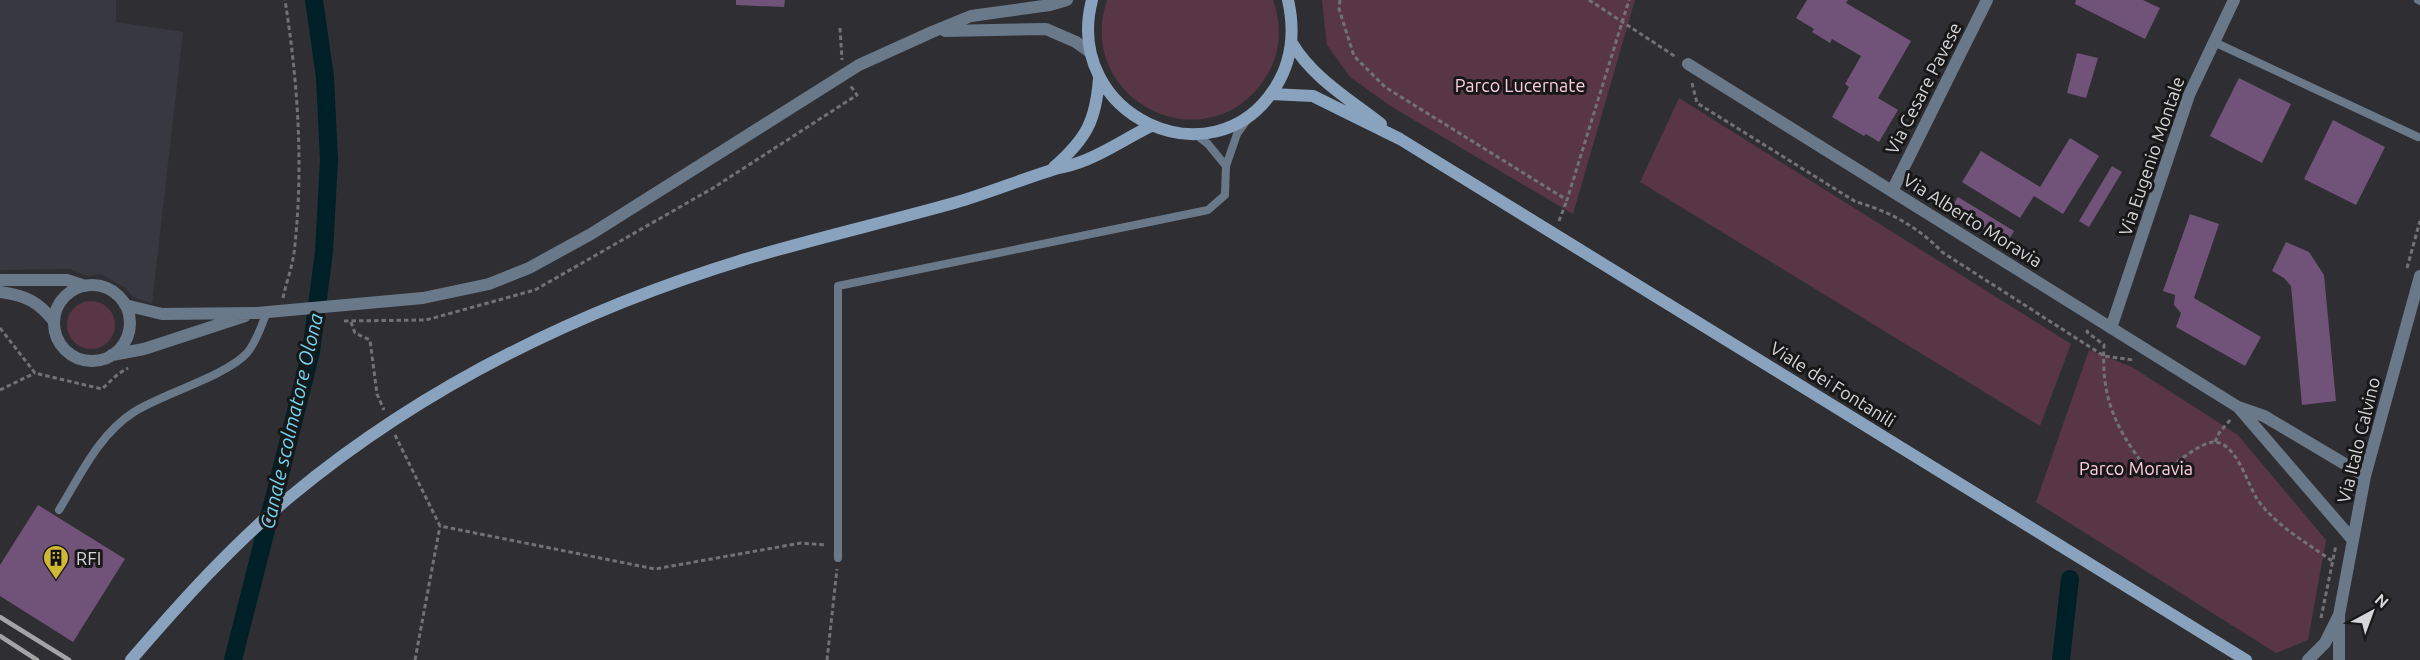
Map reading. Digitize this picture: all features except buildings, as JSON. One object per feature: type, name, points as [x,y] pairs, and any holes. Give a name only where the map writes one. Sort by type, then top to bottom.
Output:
[{"type":"main road","points":[[1092,0],[1088,28],[1090,52],[1099,78],[1117,103],[1127,112],[1151,126],[1176,132],[1194,133],[1227,127],[1254,111],[1271,94],[1286,68],[1292,43],[1288,0]]},
{"type":"main road","name":"Viale dei Fontanili","points":[[1292,43],[1317,75],[1400,139]]},
{"type":"main road","points":[[1051,170],[1073,151],[1086,134],[1098,101],[1099,78]]},
{"type":"main road","name":"Viale dei Fontanili","points":[[1271,94],[1313,96],[1400,139],[2246,660]]},
{"type":"main road","points":[[131,660],[195,586],[250,532],[299,489],[349,451],[417,405],[492,362],[591,314],[712,270],[957,202],[1080,162],[1104,152],[1151,126]]},
{"type":"street","points":[[125,305],[162,314],[268,312],[423,298],[489,284],[529,268],[591,234],[859,65],[972,16],[1050,5],[1067,0]]},
{"type":"street","name":"Via Cesare Pavese","points":[[1892,191],[1987,0]]},
{"type":"street","name":"Via Eugenio Montale","points":[[2111,328],[2189,95],[2234,0]]},
{"type":"street","points":[[932,32],[1046,29],[1076,42],[1090,52]]},
{"type":"street","name":"Via Alberto Moravia","points":[[1688,64],[2238,407],[2265,416],[2365,476]]},
{"type":"street","name":"Via Italo Calvino","points":[[2339,615],[2365,476],[2420,276]]},
{"type":"street","points":[[0,280],[67,280],[85,286]]},
{"type":"street","points":[[54,321],[63,298],[73,290],[95,285],[112,291],[125,305],[129,328],[120,348],[111,356]]},
{"type":"street","points":[[0,292],[24,297],[40,305],[54,321],[60,344],[78,358],[89,361],[144,349],[268,312]]},
{"type":"street","name":"Via Alberto Moravia","points":[[2238,407],[2352,539]]},
{"type":"street","points":[[2308,660],[2325,643],[2339,615]]},
{"type":"street","points":[[2338,660],[2339,615]]},
{"type":"lane","points":[[2214,42],[2418,136]]},
{"type":"lane","points":[[838,558],[838,286],[1208,210],[1225,195],[1226,166],[1237,134],[1254,111]]},
{"type":"lane","points":[[1194,133],[1208,144],[1226,166]]},
{"type":"lane","points":[[59,510],[94,452],[114,428],[134,411],[236,362],[254,343],[268,312]]},
{"type":"path","points":[[268,312],[294,255],[300,175],[294,83],[285,0]]},
{"type":"path","points":[[1340,0],[1339,9],[1353,56],[1385,87],[1567,200]]},
{"type":"path","points":[[1589,0],[1688,64],[1697,103],[1856,202],[1876,207],[1929,238],[1942,252],[2104,356],[2132,359],[2141,365]]},
{"type":"path","points":[[1554,234],[1567,200],[1629,0]]},
{"type":"path","points":[[840,28],[843,75]]},
{"type":"path","points":[[2091,315],[2087,332],[2104,345],[2104,382],[2114,418],[2118,428],[2145,467],[2159,476],[2203,445],[2216,442],[2228,447],[2235,455],[2258,500],[2272,516],[2332,561]]},
{"type":"path","points":[[351,322],[355,333],[370,340],[377,394],[386,415]]},
{"type":"path","points":[[0,390],[35,373]]},
{"type":"path","points":[[2216,442],[2219,433],[2238,407]]},
{"type":"path","points":[[2230,420],[2239,426]]},
{"type":"path","points":[[391,425],[440,526],[416,660]]},
{"type":"path","points":[[440,526],[655,570],[801,543],[838,546]]},
{"type":"path","points":[[826,660],[838,558]]},
{"type":"shaded area","points":[[0,0],[116,0],[116,22],[183,32],[152,303],[133,297],[126,288],[101,274],[87,276],[70,269],[0,270]]},
{"type":"green space","points":[[1107,0],[1273,0],[1278,19],[1279,38],[1272,66],[1243,103],[1214,117],[1183,119],[1153,111],[1128,93],[1110,68],[1102,36]]},
{"type":"green space","name":"Parco Lucernate","points":[[1322,0],[1635,0],[1573,214],[1392,107],[1350,77],[1327,45]]},
{"type":"green space","points":[[1679,98],[2071,344],[2040,426],[1640,182]]},
{"type":"green space","points":[[91,301],[108,308],[115,325],[108,342],[91,349],[74,342],[67,325],[74,308]]},
{"type":"green space","name":"Parco Moravia","points":[[2089,350],[2132,367],[2238,435],[2326,540],[2308,640],[2276,653],[2036,502]]},
{"type":"waterway","name":"Canale scolmatore Olona","points":[[233,660],[311,352],[324,252],[329,160],[325,77],[314,0]]},
{"type":"waterway","points":[[2061,660],[2070,579]]},
{"type":"railway","points":[[0,617],[69,660]]},
{"type":"railway","points":[[0,636],[37,660]]},
{"type":"place","name":"RFI","points":[[56,581]]}]
